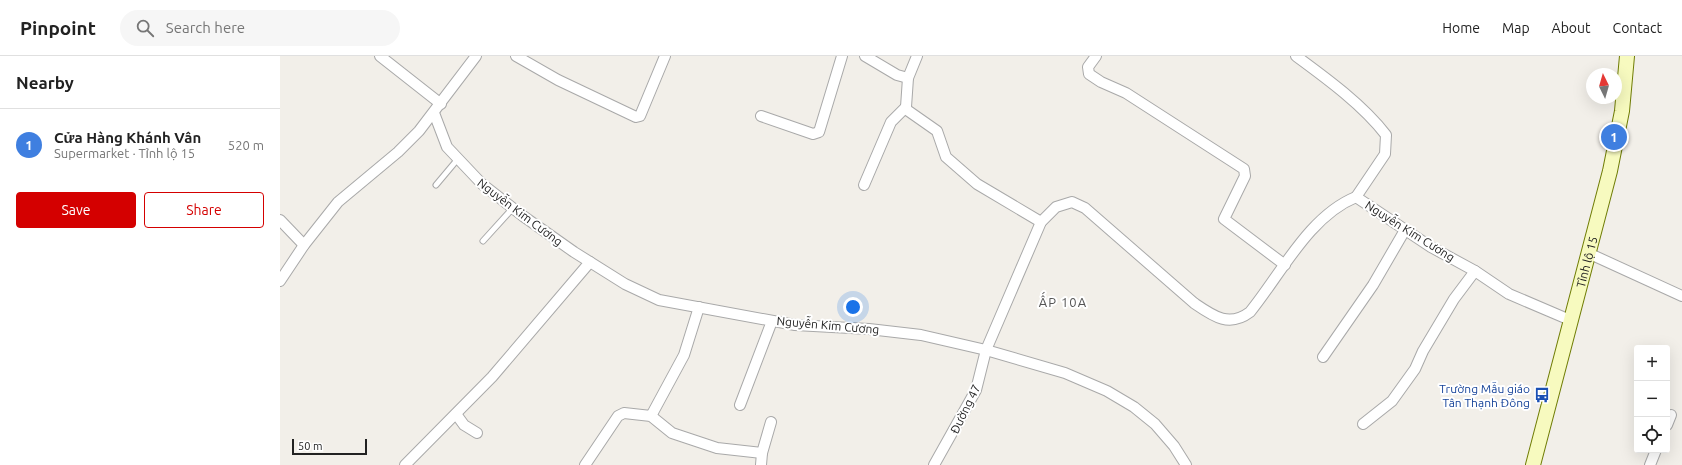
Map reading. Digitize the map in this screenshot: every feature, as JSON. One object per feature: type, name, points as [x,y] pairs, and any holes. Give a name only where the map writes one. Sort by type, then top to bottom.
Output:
[{"type":"main road","name":"Tỉnh lộ 15","points":[[1533,465],[1610,172],[1622,111],[1627,56]]},
{"type":"street","points":[[380,56],[440,104]]},
{"type":"street","points":[[280,282],[304,245],[338,202],[398,152],[434,113],[476,56]]},
{"type":"street","points":[[516,56],[558,80],[636,117],[640,116],[665,56]]},
{"type":"street","points":[[761,116],[813,134],[817,134],[819,132],[842,56]]},
{"type":"street","points":[[865,56],[897,75],[908,78]]},
{"type":"street","points":[[917,56],[908,78],[907,110],[936,131],[946,157],[977,184],[1042,222]]},
{"type":"street","points":[[1096,56],[1088,67],[1089,74],[1101,82],[1126,93],[1213,151],[1244,169],[1245,176],[1224,219],[1285,265]]},
{"type":"street","name":"Nguyễn Kim Cương","points":[[1296,56],[1320,73],[1360,108],[1378,124],[1386,135],[1385,154],[1356,196],[1405,230],[1509,294],[1543,310],[1570,320]]},
{"type":"street","points":[[864,185],[891,122],[906,107]]},
{"type":"street","name":"Nguyễn Kim Cương","points":[[434,113],[447,147],[457,160],[482,184],[512,208],[590,262],[625,284],[659,300],[794,325],[869,329],[921,335],[986,350],[1065,373],[1107,391],[1134,407],[1155,424],[1174,446],[1186,465]]},
{"type":"street","name":"Đường 47","points":[[934,465],[976,390],[986,350],[1042,222],[1056,207],[1072,202],[1085,208],[1194,303],[1212,315],[1229,320],[1241,320],[1250,312],[1321,219],[1346,201],[1356,196]]},
{"type":"street","points":[[280,220],[304,245]]},
{"type":"street","points":[[1322,357],[1372,285],[1405,230]]},
{"type":"street","points":[[1588,253],[1682,296]]},
{"type":"street","points":[[405,465],[492,377],[590,262]]},
{"type":"street","points":[[1363,424],[1392,401],[1415,369],[1430,339],[1454,299],[1475,272]]},
{"type":"street","points":[[651,416],[684,356],[699,307]]},
{"type":"street","points":[[740,405],[772,321]]},
{"type":"street","points":[[456,414],[464,425],[477,433]]},
{"type":"street","points":[[585,465],[621,414],[651,416],[672,433],[717,448],[762,453]]},
{"type":"street","points":[[761,465],[762,453],[771,422]]},
{"type":"street","points":[[1650,465],[1655,453]]},
{"type":"lane","points":[[436,185],[457,160]]},
{"type":"lane","points":[[483,241],[512,208]]},
{"type":"place","name":"Cửa Hàng Khánh Vân","points":[[1614,137]]},
{"type":"place","name":"Trường Mẫu giáo Tân Thạnh Đông","points":[[1542,395]]},
{"type":"district","name":"ẤP 10A","points":[[1063,302]]}]
